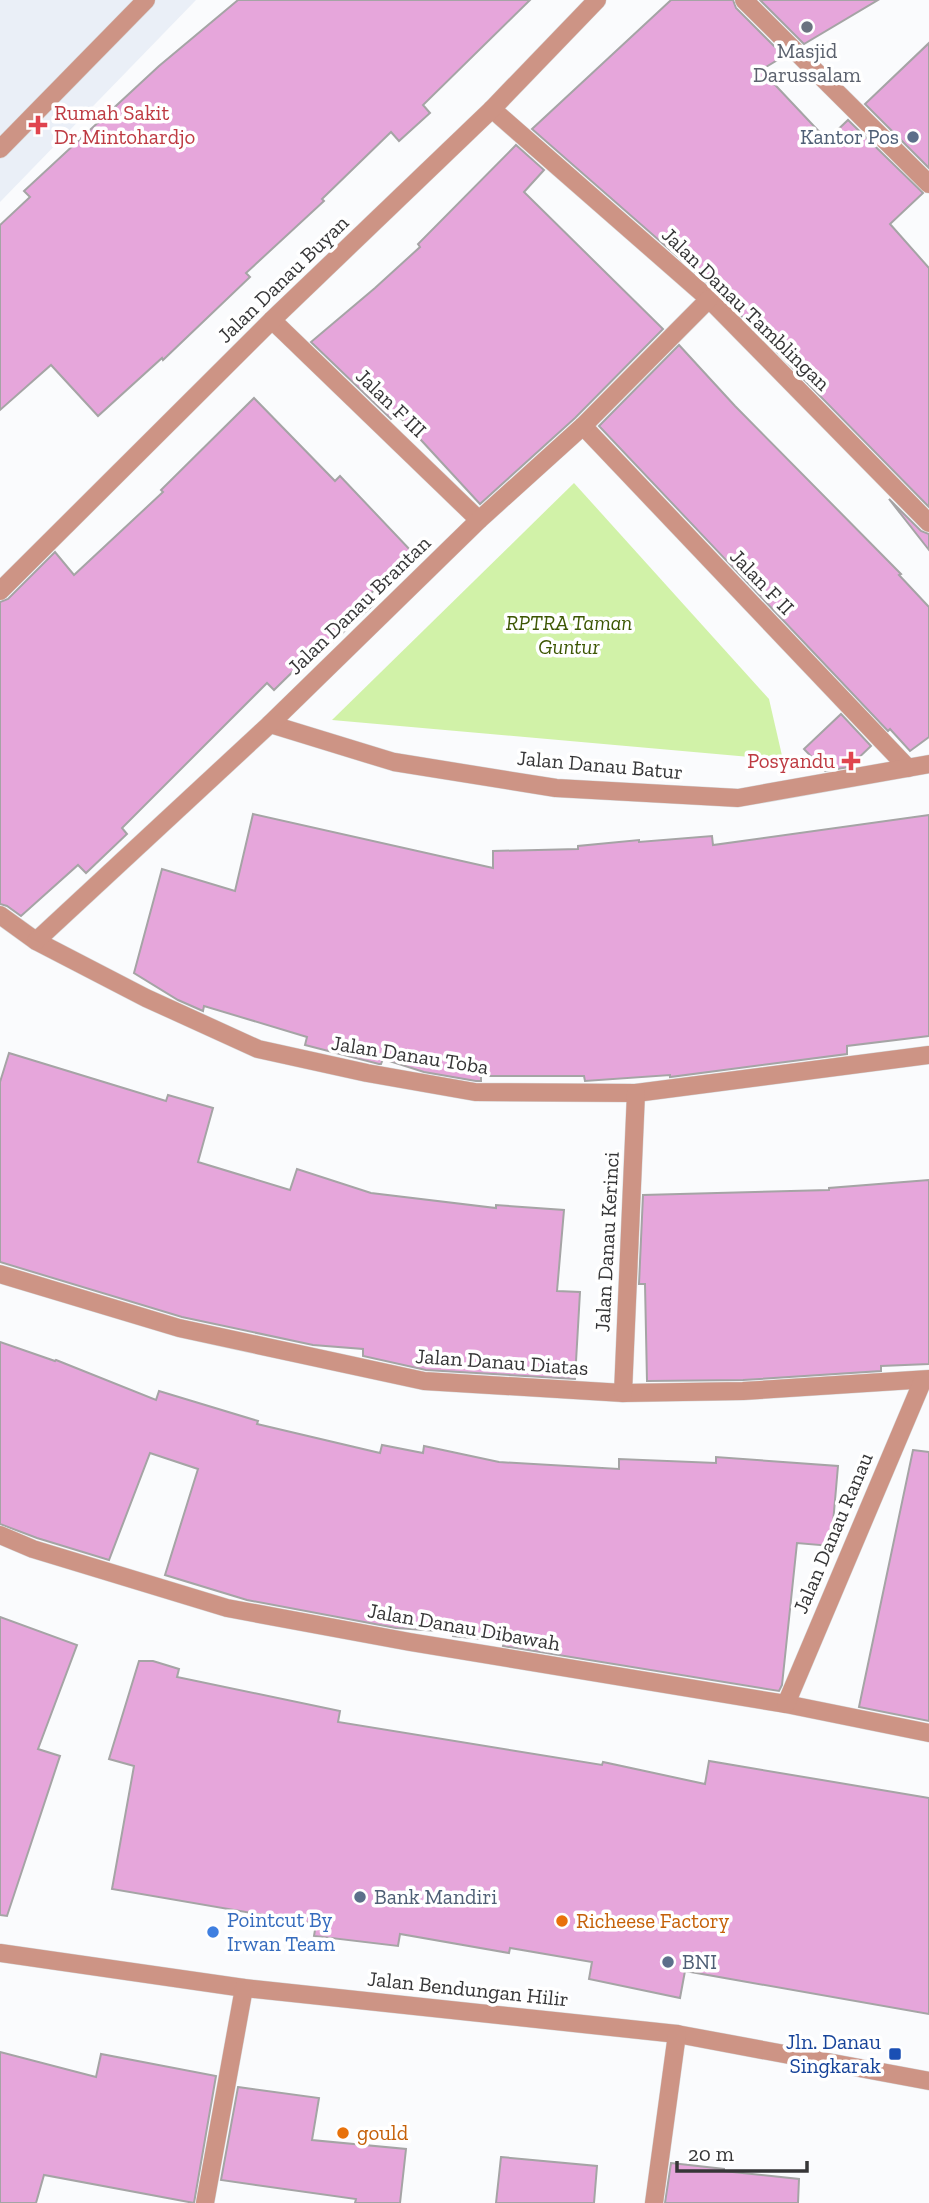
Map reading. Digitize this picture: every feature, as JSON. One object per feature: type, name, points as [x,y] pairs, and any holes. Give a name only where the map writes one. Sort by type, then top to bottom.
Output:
[{"type":"street","points":[[0,149],[146,0]]},
{"type":"street","name":"Jalan Danau Buyan","points":[[0,591],[272,320],[492,110],[597,0]]},
{"type":"street","points":[[744,0],[929,184]]},
{"type":"street","name":"Jalan Danau Tamblingan","points":[[492,110],[709,299],[929,523]]},
{"type":"street","name":"Jalan Danau Brantan","points":[[36,941],[271,724],[479,520],[583,426],[709,299]]},
{"type":"street","name":"Jalan F III","points":[[272,320],[479,520]]},
{"type":"street","name":"Jalan F II","points":[[583,426],[908,768]]},
{"type":"street","name":"Jalan Danau Batur","points":[[271,724],[394,762],[556,788],[738,798],[929,764]]},
{"type":"street","name":"Jalan Danau Toba","points":[[0,915],[36,941],[146,998],[258,1049],[367,1073],[475,1092],[636,1093],[929,1055]]},
{"type":"street","name":"Jalan Danau Kerinci","points":[[623,1393],[636,1093]]},
{"type":"street","name":"Jalan Danau Diatas","points":[[0,1274],[179,1328],[424,1381],[623,1393],[743,1391],[926,1379]]},
{"type":"street","name":"Jalan Danau Ranau","points":[[786,1704],[926,1379]]},
{"type":"street","name":"Jalan Danau Dibawah","points":[[0,1535],[33,1549],[227,1608],[410,1642],[786,1704],[929,1733]]},
{"type":"street","name":"Jalan Bendungan Hilir","points":[[0,1953],[244,1988],[677,2034],[929,2081]]},
{"type":"street","points":[[205,2203],[244,1988]]},
{"type":"street","points":[[654,2203],[677,2034]]},
{"type":"shaded area","name":"Rumah Sakit Dr Mintohardjo","points":[[0,0],[196,0],[0,202]]},
{"type":"green space","name":"RPTRA Taman Guntur","points":[[574,483],[769,699],[783,760],[332,720]]},
{"type":"building","points":[[238,0],[530,0],[423,105],[430,113],[399,141],[391,132],[322,199],[324,201],[246,273],[250,277],[163,360],[162,358],[98,416],[51,365],[0,410],[0,225],[30,197],[24,191],[159,66]]},
{"type":"building","points":[[671,0],[733,0],[736,8],[784,56],[761,70],[827,140],[848,120],[923,193],[890,224],[929,268],[929,507],[717,291],[532,129]]},
{"type":"building","name":"Masjid Darussalam","points":[[760,0],[878,0],[804,44]]},
{"type":"building","name":"Kantor Pos","points":[[929,43],[929,168],[865,104]]},
{"type":"building","points":[[516,145],[544,170],[524,192],[663,329],[575,418],[480,504],[397,414],[391,419],[311,342],[420,247],[418,244]]},
{"type":"building","points":[[679,345],[735,406],[901,574],[899,575],[929,607],[929,737],[910,751],[599,426]]},
{"type":"building","points":[[254,398],[335,481],[340,476],[413,553],[365,599],[372,606],[328,646],[324,641],[274,690],[267,683],[122,828],[127,834],[86,873],[78,865],[21,916],[0,904],[0,602],[8,599],[55,552],[74,575],[163,492],[161,490]]},
{"type":"building","points":[[889,499],[921,531],[929,534],[929,550]]},
{"type":"building","points":[[841,714],[871,746],[849,767],[825,771],[804,749]]},
{"type":"building","points":[[253,814],[493,868],[493,851],[578,849],[578,846],[639,840],[712,836],[713,845],[929,815],[929,1036],[847,1046],[847,1054],[670,1077],[585,1081],[584,1076],[481,1076],[481,1081],[476,1081],[424,1072],[383,1059],[379,1064],[305,1045],[307,1037],[204,1006],[203,1011],[178,1000],[134,973],[162,869],[235,891]]},
{"type":"building","points":[[9,1053],[166,1101],[168,1095],[213,1108],[198,1162],[290,1190],[297,1169],[371,1193],[496,1208],[496,1205],[564,1210],[557,1291],[580,1292],[575,1379],[426,1370],[363,1356],[363,1349],[313,1345],[182,1317],[0,1262],[0,1082]]},
{"type":"building","points":[[929,1180],[929,1364],[881,1366],[881,1371],[743,1380],[647,1381],[645,1284],[639,1284],[643,1195],[829,1190]]},
{"type":"building","points":[[0,1342],[56,1360],[156,1400],[159,1391],[258,1421],[257,1424],[380,1453],[382,1445],[423,1453],[424,1446],[499,1462],[619,1469],[619,1459],[716,1463],[716,1457],[838,1466],[831,1546],[797,1543],[782,1685],[779,1691],[503,1646],[504,1641],[453,1636],[453,1632],[396,1628],[247,1600],[165,1575],[198,1469],[150,1453],[109,1560],[0,1524]]},
{"type":"building","points":[[913,1450],[929,1452],[929,1721],[859,1707]]},
{"type":"building","points":[[0,1617],[77,1645],[38,1749],[60,1756],[7,1916],[0,1915]]},
{"type":"building","points":[[139,1661],[153,1661],[179,1669],[177,1677],[340,1711],[338,1722],[602,1765],[603,1762],[705,1784],[709,1761],[929,1798],[929,2014],[685,1971],[680,1998],[589,1979],[592,1962],[510,1948],[509,1953],[400,1934],[398,1946],[314,1936],[316,1924],[112,1889],[134,1766],[109,1759]]},
{"type":"building","points":[[0,2052],[96,2077],[101,2054],[216,2076],[194,2203],[44,2175],[36,2203],[0,2203]]},
{"type":"building","points":[[238,2087],[319,2098],[312,2140],[406,2149],[400,2203],[355,2203],[356,2199],[221,2180]]},
{"type":"building","points":[[501,2157],[597,2166],[594,2203],[496,2203]]},
{"type":"building","points":[[671,2163],[799,2179],[798,2203],[665,2203]]},
{"type":"place","name":"Masjid Darussalam","points":[[807,27]]},
{"type":"place","name":"Rumah Sakit Dr Mintohardjo","points":[[38,125]]},
{"type":"place","name":"Kantor Pos","points":[[913,137]]},
{"type":"place","name":"Posyandu","points":[[851,761]]},
{"type":"place","name":"Bank Mandiri","points":[[360,1897]]},
{"type":"place","name":"Richeese Factory","points":[[562,1921]]},
{"type":"place","name":"Pointcut By Irwan Team","points":[[213,1932]]},
{"type":"place","name":"BNI","points":[[668,1962]]},
{"type":"place","name":"Jln. Danau Singkarak","points":[[895,2054]]},
{"type":"place","name":"gould","points":[[343,2133]]}]
